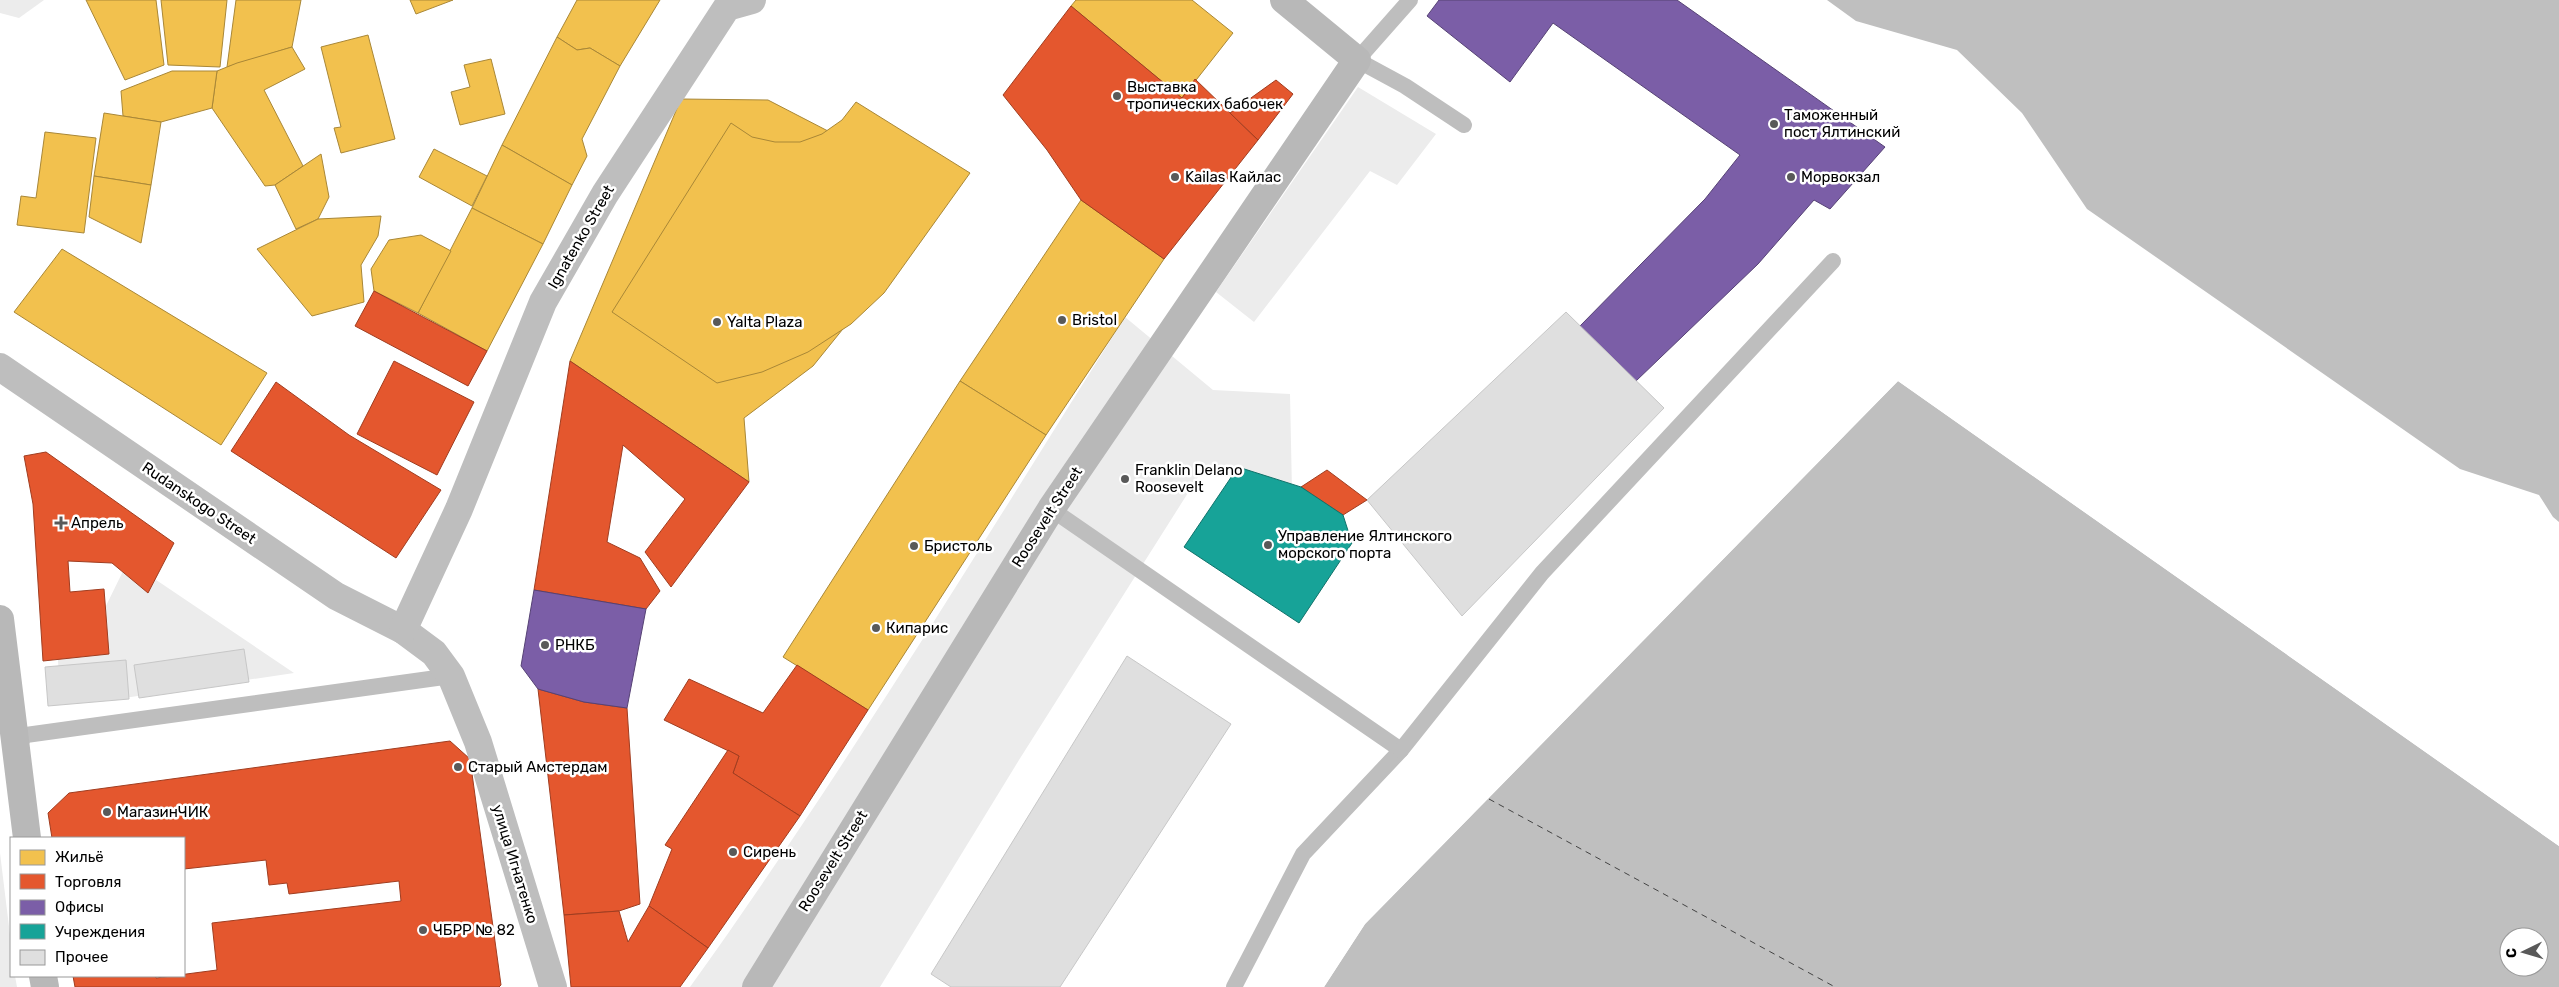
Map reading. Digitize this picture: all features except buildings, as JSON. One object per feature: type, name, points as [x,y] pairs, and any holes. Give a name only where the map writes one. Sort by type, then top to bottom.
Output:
[{"type":"main road","points":[[1284,0],[1357,60]]},
{"type":"main road","name":"Roosevelt Street","points":[[756,987],[1051,509],[1357,60]]},
{"type":"main road","points":[[0,619],[7,719],[16,746],[27,837]]},
{"type":"street","name":"Ignatenko Street","points":[[403,630],[460,509],[543,302],[605,194],[727,7],[752,0]]},
{"type":"street","name":"Rudanskogo Street","points":[[0,367],[336,596],[403,630],[434,653],[451,676]]},
{"type":"street","name":"улица Игнатенко","points":[[451,676],[478,742],[553,987]]},
{"type":"lane","points":[[1410,0],[1357,60],[1405,86],[1464,125]]},
{"type":"lane","points":[[1234,987],[1303,854],[1401,750],[1542,573],[1833,261]]},
{"type":"lane","points":[[1051,509],[1401,750]]},
{"type":"lane","points":[[16,746],[26,735],[451,676]]},
{"type":"shaded area","points":[[0,0],[44,0],[19,18],[0,13]]},
{"type":"shaded area","points":[[1827,0],[2559,0],[2559,522],[2553,517],[2539,495],[2460,469],[2087,209],[2022,113],[1957,50],[1856,21]]},
{"type":"shaded area","points":[[1358,87],[1436,134],[1397,185],[1370,171],[1254,322],[1216,292]]},
{"type":"shaded area","points":[[1125,317],[1213,390],[1290,394],[1292,492],[1205,466],[1019,760],[880,987],[690,987],[803,823],[858,739]]},
{"type":"shaded area","points":[[1898,381],[2559,846],[2559,987],[1324,987],[1365,924]]},
{"type":"shaded area","points":[[128,561],[294,673],[131,697],[61,700],[53,597],[102,614]]},
{"type":"shaded area","points":[[0,853],[10,935],[10,977],[15,977],[17,987],[0,987]]},
{"type":"pier","points":[[1898,379],[2559,843],[2559,846],[1898,381],[1365,924],[1324,987],[1322,987],[1363,922]]},
{"type":"ferry route","points":[[1489,799],[1835,987]]},
{"type":"place","name":"Выставка тропических бабочек","points":[[1117,96]]},
{"type":"place","name":"Таможенный пост Ялтинский","points":[[1774,124]]},
{"type":"place","name":"Kailas Кайлас","points":[[1175,177]]},
{"type":"place","name":"Морвокзал","points":[[1791,177]]},
{"type":"place","name":"Bristol","points":[[1062,320]]},
{"type":"place","name":"Yalta Plaza","points":[[717,322]]},
{"type":"place","name":"Franklin Delano Roosevelt","points":[[1125,479]]},
{"type":"place","name":"Апрель","points":[[61,523]]},
{"type":"place","name":"Управление Ялтинского морского порта","points":[[1268,545]]},
{"type":"place","name":"Бристоль","points":[[914,546]]},
{"type":"place","name":"Кипариc","points":[[876,628]]},
{"type":"place","name":"РНКБ","points":[[545,645]]},
{"type":"place","name":"Старый Амстердам","points":[[458,767]]},
{"type":"place","name":"МагазинЧИК","points":[[107,812]]},
{"type":"place","name":"Сирень","points":[[733,852]]},
{"type":"place","name":"ЧБРР № 82","points":[[423,930]]}]
